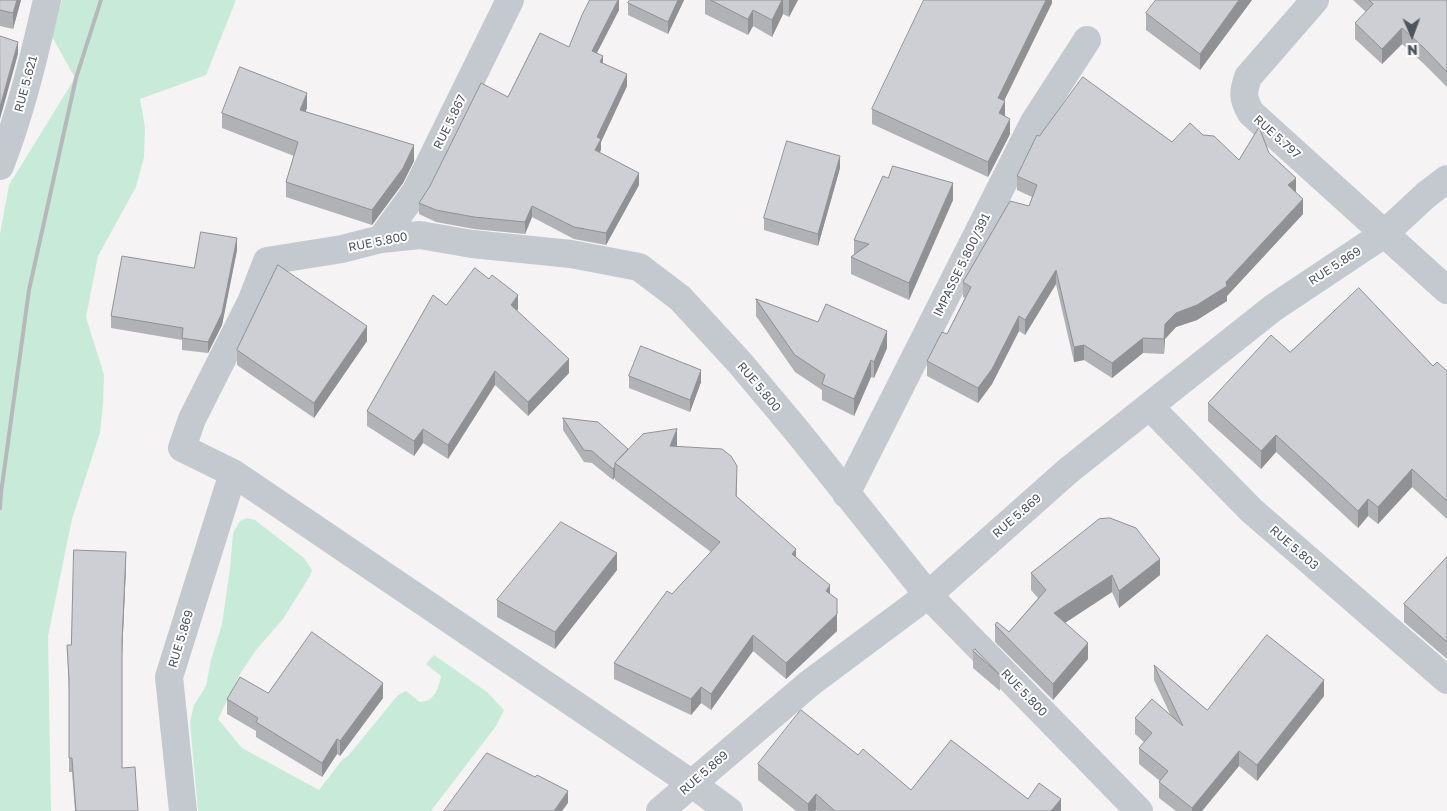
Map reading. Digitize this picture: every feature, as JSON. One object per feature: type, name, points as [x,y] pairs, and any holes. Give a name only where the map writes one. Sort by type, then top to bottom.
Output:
[{"type":"street","name":"RUE 5.621","points":[[0,166],[28,82],[46,0]]},
{"type":"street","name":"RUE 5.867","points":[[381,239],[416,191],[510,0]]},
{"type":"street","name":"RUE 5.797","points":[[1315,0],[1248,77],[1244,88],[1244,102],[1251,113],[1447,290]]},
{"type":"street","name":"IMPASSE 5.800/391","points":[[846,494],[1034,122],[1087,40]]},
{"type":"street","points":[[1384,234],[1426,195],[1447,179]]},
{"type":"street","name":"RUE 5.869","points":[[660,811],[810,683],[928,595],[1069,470],[1150,408],[1273,308],[1384,234]]},
{"type":"street","name":"RUE 5.800","points":[[729,811],[691,783],[233,473],[182,448],[192,419],[251,302],[267,261],[342,249],[381,239],[420,235],[472,244],[571,254],[639,267],[680,298],[727,349],[797,431],[928,595],[1139,811]]},
{"type":"street","name":"RUE 5.803","points":[[1150,408],[1251,510],[1447,680]]},
{"type":"street","name":"RUE 5.869","points":[[183,811],[169,677],[233,473]]},
{"type":"green space","points":[[62,0],[236,0],[206,75],[140,99],[145,127],[144,157],[136,187],[98,256],[86,317],[104,375],[103,404],[100,433],[72,519],[48,636],[51,811],[0,811],[0,234],[9,185],[75,78],[50,33]]},
{"type":"green space","points":[[247,518],[255,520],[304,558],[312,570],[283,619],[256,650],[240,674],[218,719],[242,748],[319,790],[398,695],[406,691],[420,702],[429,700],[435,694],[441,676],[426,664],[434,655],[487,692],[504,710],[496,726],[431,811],[198,811],[190,722],[194,705],[206,686],[211,660],[222,624],[233,533],[240,521]]},
{"type":"building","points":[[0,0],[17,0],[13,13],[0,10]]},
{"type":"building","points":[[590,0],[618,0],[592,51],[603,56],[600,62],[627,74],[597,137],[601,139],[595,150],[639,173],[606,233],[574,227],[532,206],[525,222],[474,217],[436,210],[419,203],[430,186],[481,83],[508,97],[540,33],[569,47]]},
{"type":"building","points":[[630,0],[678,0],[668,22],[628,3]]},
{"type":"building","points":[[711,0],[782,0],[772,20],[753,10],[748,19]]},
{"type":"building","points":[[924,0],[1046,0],[998,98],[1005,101],[999,113],[1010,119],[988,162],[872,109]]},
{"type":"building","points":[[1156,0],[1239,0],[1200,54],[1146,13]]},
{"type":"building","points":[[1369,0],[1447,0],[1447,72],[1402,28],[1382,49],[1355,23],[1373,4]]},
{"type":"building","points":[[0,36],[18,42],[0,107]]},
{"type":"building","points":[[240,67],[307,93],[300,110],[414,145],[403,168],[372,210],[286,182],[298,142],[222,113]]},
{"type":"building","points":[[1083,77],[1172,142],[1190,123],[1203,135],[1214,136],[1239,160],[1259,127],[1269,153],[1296,178],[1288,185],[1303,199],[1226,282],[1227,286],[1197,305],[1176,313],[1165,324],[1164,339],[1143,338],[1112,363],[1084,345],[1074,347],[1056,270],[1025,320],[1019,316],[992,369],[978,388],[927,361],[942,332],[947,334],[971,287],[963,282],[1010,201],[1029,206],[1037,185],[1017,176],[1037,135],[1039,136]]},
{"type":"building","points":[[787,141],[840,156],[818,234],[764,218]]},
{"type":"building","points":[[893,166],[953,183],[909,283],[851,257],[869,244],[854,240],[883,176],[888,178]]},
{"type":"building","points":[[201,232],[237,238],[222,313],[208,342],[182,338],[183,328],[111,316],[122,256],[194,268]]},
{"type":"building","points":[[278,265],[367,326],[314,403],[237,350]]},
{"type":"building","points":[[475,268],[489,279],[492,275],[518,295],[511,305],[569,359],[528,402],[495,371],[448,445],[423,429],[414,441],[367,411],[433,295],[446,305]]},
{"type":"building","points":[[1359,288],[1433,366],[1437,362],[1447,371],[1447,501],[1412,469],[1378,507],[1368,499],[1358,511],[1276,435],[1261,451],[1208,403],[1271,335],[1290,352]]},
{"type":"building","points":[[756,299],[818,322],[826,304],[887,331],[874,362],[871,360],[854,399],[822,384],[825,375],[795,355]]},
{"type":"building","points":[[641,346],[701,370],[690,400],[629,376]]},
{"type":"building","points":[[563,418],[598,422],[628,449],[615,463],[613,469],[592,451],[584,450]]},
{"type":"building","points":[[677,429],[670,446],[722,449],[731,456],[737,466],[736,496],[796,549],[792,554],[830,585],[826,591],[837,599],[837,614],[786,663],[753,635],[711,694],[701,687],[691,699],[614,663],[667,591],[672,594],[720,542],[615,463],[643,434]]},
{"type":"building","points":[[1110,518],[1136,528],[1160,559],[1119,591],[1112,575],[1054,613],[1088,643],[1053,684],[995,625],[997,622],[1009,632],[1046,590],[1031,573],[1099,519]]},
{"type":"building","points":[[561,522],[617,553],[555,632],[497,600]]},
{"type":"building","points":[[74,550],[126,552],[122,642],[122,768],[135,767],[138,811],[76,811],[72,758],[69,758],[67,645],[71,645]]},
{"type":"building","points":[[1447,557],[1447,642],[1404,604]]},
{"type":"building","points":[[312,632],[383,683],[340,741],[337,739],[322,763],[256,722],[258,718],[227,699],[240,677],[268,693]]},
{"type":"building","points":[[1267,635],[1324,680],[1257,765],[1239,751],[1192,808],[1159,782],[1168,771],[1139,748],[1152,733],[1135,718],[1152,699],[1183,726],[1154,665],[1207,710]]},
{"type":"building","points":[[975,649],[1000,675],[973,651]]},
{"type":"building","points":[[801,710],[858,755],[863,749],[911,790],[951,740],[1028,799],[1039,783],[1061,799],[1051,811],[835,811],[816,794],[808,804],[758,764]]},
{"type":"building","points":[[487,753],[568,791],[554,811],[444,811]]},
{"type":"railway","points":[[0,508],[29,290],[76,78],[101,0]]}]
